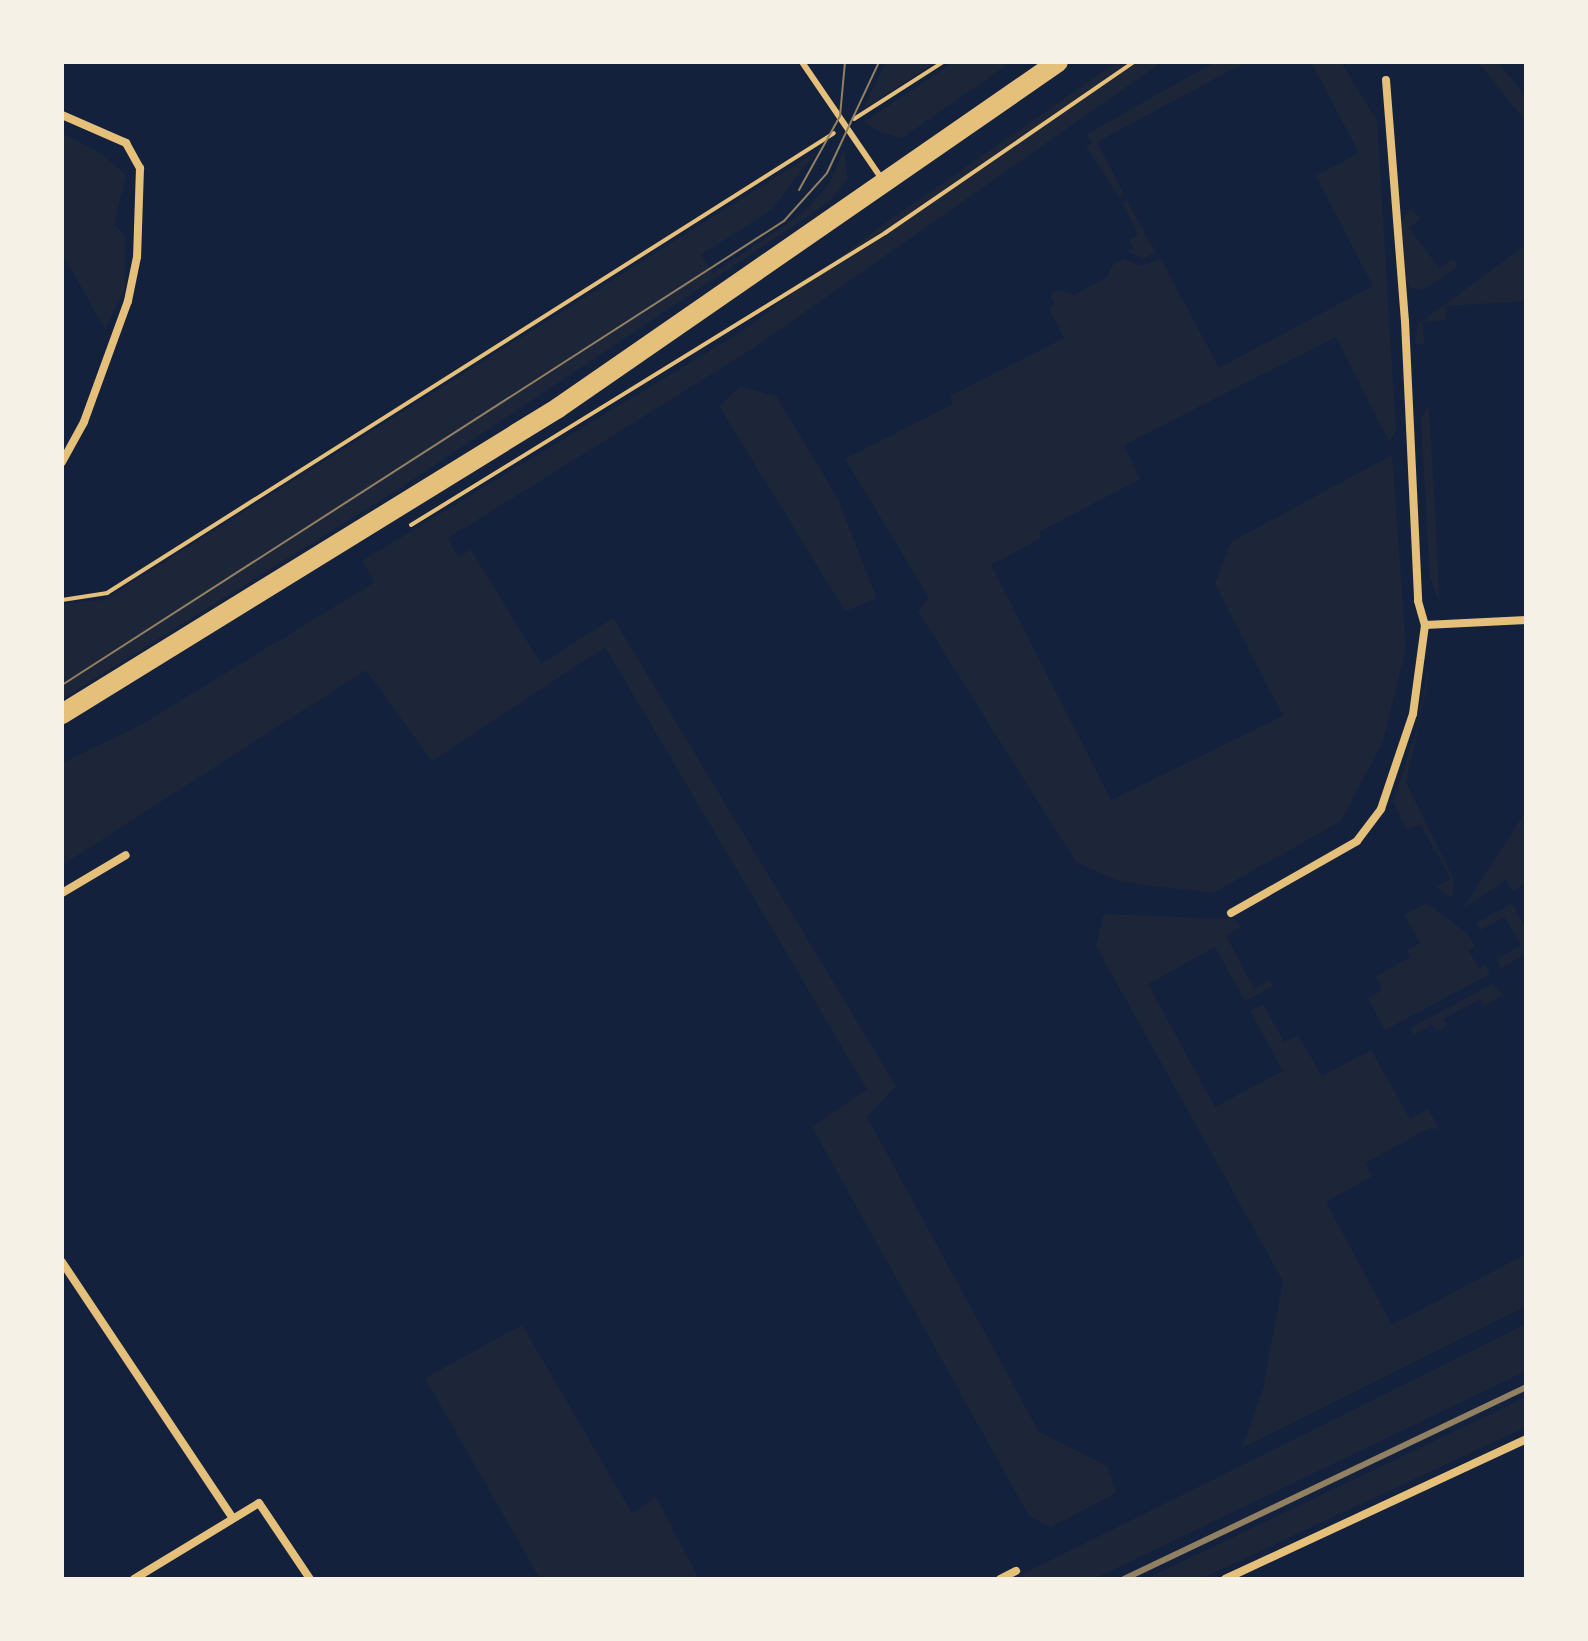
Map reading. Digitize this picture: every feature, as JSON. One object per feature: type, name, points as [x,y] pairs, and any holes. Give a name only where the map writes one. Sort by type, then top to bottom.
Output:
[{"type":"main road","points":[[62,714],[531,425],[885,185],[1058,62]]},
{"type":"street","points":[[1231,913],[1357,841],[1381,809],[1413,714],[1425,625],[1418,601],[1405,321],[1386,80]]},
{"type":"street","points":[[62,115],[126,143],[140,168],[137,257],[128,301],[84,422],[62,462]]},
{"type":"street","points":[[1425,625],[1526,620]]},
{"type":"street","points":[[62,893],[126,855]]},
{"type":"street","points":[[62,1262],[231,1515]]},
{"type":"street","points":[[1225,1579],[1526,1439]]},
{"type":"street","points":[[134,1579],[231,1515],[259,1503],[310,1579]]},
{"type":"street","points":[[1000,1579],[1016,1571]]},
{"type":"lane","points":[[802,62],[885,185]]},
{"type":"path","points":[[62,600],[107,593],[943,62]]},
{"type":"shaded area","points":[[886,62],[936,62],[863,109]]},
{"type":"shaded area","points":[[954,62],[1011,62],[902,138],[879,132],[864,122]]},
{"type":"shaded area","points":[[1117,62],[1162,62],[752,349],[448,538],[458,557],[471,550],[541,664],[613,618],[896,1086],[867,1117],[1039,1432],[1107,1466],[1116,1493],[1051,1527],[1029,1516],[812,1127],[867,1089],[605,647],[432,761],[366,670],[62,865],[62,763],[139,726],[375,582],[362,561],[744,330],[881,226]]},
{"type":"shaded area","points":[[1215,62],[1246,62],[1097,142],[1124,194],[1119,197],[1086,146],[1092,143],[1087,134]]},
{"type":"shaded area","points":[[1311,62],[1341,62],[1377,121],[1396,431],[1389,442],[1336,337],[1124,445],[1140,479],[1039,532],[1041,538],[991,565],[1111,800],[1283,716],[1215,584],[1231,542],[1392,455],[1406,648],[1383,741],[1341,821],[1213,893],[1121,882],[1076,862],[918,611],[929,598],[845,459],[953,404],[950,396],[1064,338],[1049,308],[1055,304],[1050,294],[1058,290],[1074,295],[1106,278],[1113,265],[1124,259],[1141,266],[1161,259],[1219,368],[1373,286],[1316,176],[1359,153]]},
{"type":"shaded area","points":[[1478,62],[1498,62],[1526,97],[1526,122]]},
{"type":"shaded area","points":[[62,133],[100,153],[126,175],[114,224],[125,236],[125,288],[105,329],[62,253]]},
{"type":"shaded area","points":[[844,150],[848,179],[829,202],[402,487],[62,699],[62,604],[104,600],[816,152],[772,209],[701,255],[713,273],[804,212],[829,184]]},
{"type":"shaded area","points":[[1127,200],[1155,252],[1143,259],[1127,251],[1134,249],[1128,240],[1138,234],[1122,202]]},
{"type":"shaded area","points":[[1411,208],[1420,219],[1409,228],[1439,268],[1453,259],[1458,266],[1424,290],[1410,288],[1405,279],[1400,223]]},
{"type":"shaded area","points":[[1526,245],[1526,301],[1445,306],[1446,320],[1423,322],[1424,344],[1415,344],[1418,324]]},
{"type":"shaded area","points":[[740,387],[776,396],[837,497],[877,599],[845,611],[719,406]]},
{"type":"shaded area","points":[[1428,405],[1440,604],[1430,578],[1421,419]]},
{"type":"shaded area","points":[[1430,658],[1426,690],[1406,783],[1454,880],[1452,898],[1436,887],[1451,879],[1421,825],[1406,829],[1393,801],[1416,732]]},
{"type":"shaded area","points":[[1526,811],[1526,883],[1512,891],[1506,880],[1463,908]]},
{"type":"shaded area","points":[[1427,903],[1469,935],[1475,947],[1469,951],[1479,969],[1485,965],[1490,974],[1385,1030],[1368,998],[1383,990],[1376,976],[1410,957],[1407,950],[1420,943],[1405,915]]},
{"type":"shaded area","points":[[1512,903],[1526,929],[1526,954],[1501,968],[1497,959],[1521,945],[1505,917],[1480,930],[1476,923]]},
{"type":"shaded area","points":[[1104,914],[1236,919],[1240,927],[1226,936],[1254,988],[1269,979],[1273,986],[1245,1001],[1215,947],[1148,984],[1215,1107],[1283,1071],[1250,1011],[1263,1004],[1284,1042],[1298,1035],[1322,1076],[1371,1050],[1410,1119],[1428,1109],[1440,1130],[1431,1127],[1366,1163],[1372,1176],[1326,1202],[1392,1325],[1526,1254],[1526,1306],[1242,1448],[1263,1389],[1283,1281],[1096,946]]},
{"type":"shaded area","points":[[1492,984],[1503,995],[1484,1006],[1480,999],[1444,1019],[1447,1026],[1436,1032],[1432,1025],[1414,1035],[1410,1028]]},
{"type":"shaded area","points":[[1526,1324],[1526,1371],[1094,1579],[1013,1579]]},
{"type":"shaded area","points":[[522,1325],[632,1513],[656,1497],[699,1579],[540,1579],[425,1378]]},
{"type":"shaded area","points":[[1526,1397],[1526,1427],[1200,1579],[1146,1579]]},
{"type":"tram line","points":[[799,190],[840,116],[845,62]]},
{"type":"tram line","points":[[62,685],[784,221],[827,173],[879,62]]},
{"type":"railway","points":[[1124,1579],[1526,1387]]}]
